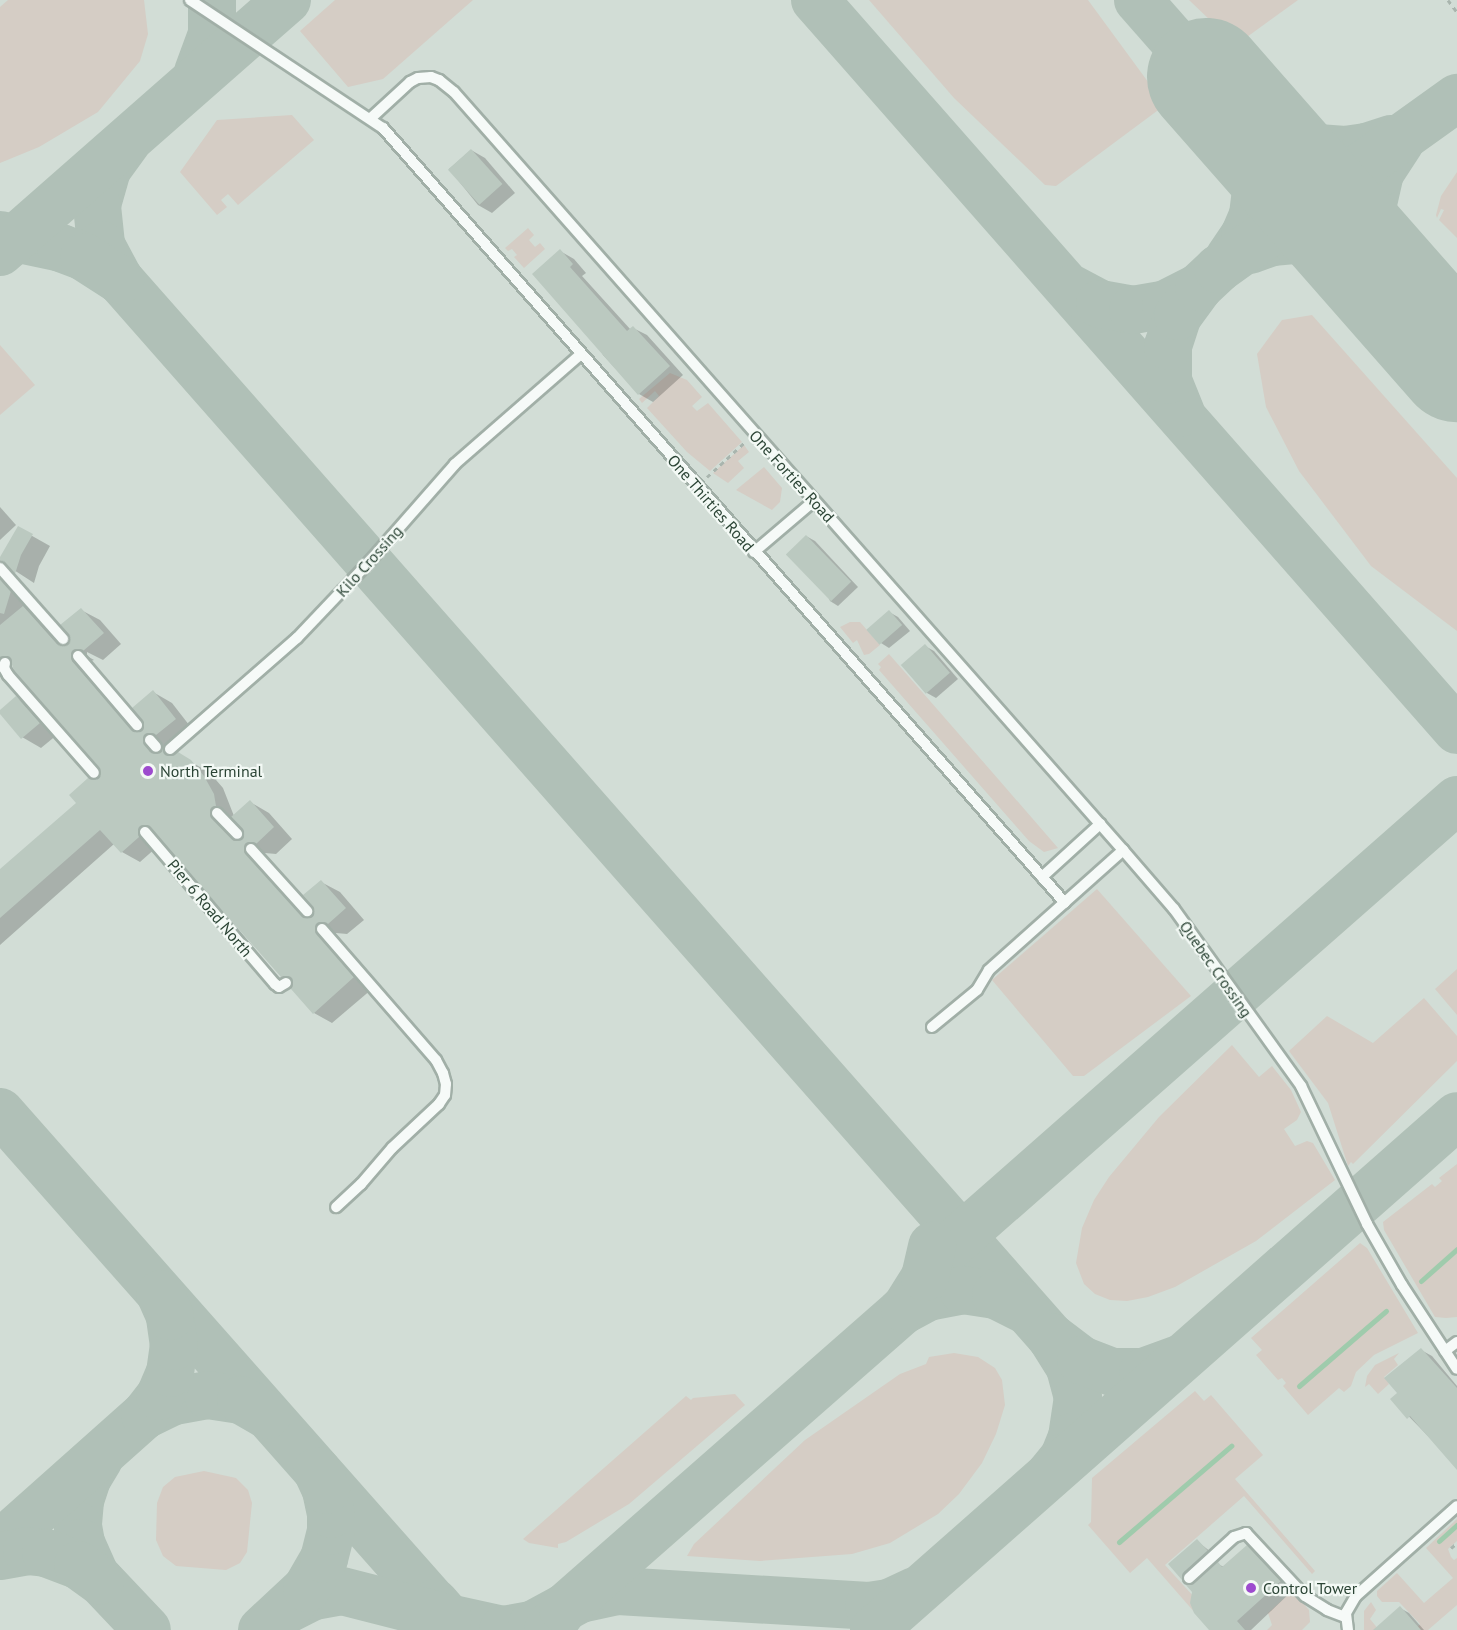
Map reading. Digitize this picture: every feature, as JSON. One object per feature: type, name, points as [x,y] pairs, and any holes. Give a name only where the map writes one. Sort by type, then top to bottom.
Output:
[{"type":"lane","name":"One Thirties Road","points":[[190,0],[383,128],[696,487],[1065,903]]},
{"type":"lane","name":"One Forties Road","points":[[370,118],[410,82],[431,77],[443,82],[454,92],[1149,880]]},
{"type":"lane","name":"Kilo Crossing","points":[[170,749],[290,645],[369,562],[445,474],[580,355]]},
{"type":"lane","points":[[754,552],[814,501]]},
{"type":"lane","points":[[0,567],[47,624],[63,639]]},
{"type":"lane","points":[[78,656],[137,724]]},
{"type":"lane","points":[[4,663],[8,675],[94,773]]},
{"type":"lane","points":[[216,813],[237,834]]},
{"type":"lane","points":[[1042,877],[1100,824]]},
{"type":"lane","name":"Pier 6 Road North","points":[[145,832],[274,984],[279,987],[286,983]]},
{"type":"lane","points":[[251,849],[307,911]]},
{"type":"lane","points":[[932,1027],[977,990],[989,970],[1123,850]]},
{"type":"lane","name":"Quebec Crossing","points":[[1149,880],[1174,909],[1312,1105],[1347,1185],[1376,1241],[1457,1369]]},
{"type":"lane","points":[[322,929],[332,944],[436,1060],[446,1084],[445,1095],[439,1104],[392,1148],[361,1184],[336,1207]]},
{"type":"lane","points":[[1445,1351],[1457,1342]]},
{"type":"lane","points":[[1348,1630],[1346,1617],[1349,1604],[1356,1596],[1457,1506]]},
{"type":"lane","points":[[1189,1578],[1234,1537],[1246,1533],[1301,1592],[1328,1610],[1346,1617]]},
{"type":"path","points":[[1448,0],[1457,12]]},
{"type":"path","points":[[696,487],[754,434]]},
{"type":"path","points":[[1451,1548],[1457,1543]]},
{"type":"shaded area","points":[[0,0],[1457,0],[1457,1630],[0,1630]]},
{"type":"shaded area","points":[[8,0],[144,0],[148,34],[140,61],[98,112],[39,147],[0,163],[0,7]]},
{"type":"shaded area","points":[[335,0],[473,0],[383,79],[348,87],[300,31]]},
{"type":"shaded area","points":[[869,0],[1088,0],[1165,105],[1056,186],[1045,185],[954,98]]},
{"type":"shaded area","points":[[1189,0],[1298,0],[1236,45]]},
{"type":"shaded area","points":[[292,115],[314,140],[238,205],[228,194],[221,200],[227,207],[217,215],[180,172],[217,120]]},
{"type":"shaded area","points":[[1457,172],[1457,238],[1439,220],[1444,210],[1441,209],[1437,218],[1436,215],[1441,196]]},
{"type":"shaded area","points":[[528,228],[534,235],[529,240],[535,247],[540,243],[545,249],[524,268],[514,257],[517,255],[512,249],[508,251],[505,248]]},
{"type":"shaded area","points":[[1312,315],[1457,478],[1457,631],[1371,566],[1299,471],[1266,407],[1257,354],[1282,320]]},
{"type":"shaded area","points":[[0,345],[35,385],[0,415]]},
{"type":"shaded area","points":[[670,373],[687,380],[702,397],[692,406],[697,411],[708,403],[742,442],[710,471],[687,452],[647,408],[659,396],[655,391],[642,403],[639,399]]},
{"type":"shaded area","points":[[744,445],[749,452],[738,461],[744,468],[728,483],[713,473]]},
{"type":"shaded area","points":[[764,467],[782,488],[780,502],[772,510],[736,490]]},
{"type":"shaded area","points":[[850,622],[860,622],[880,645],[869,654],[864,655],[857,640],[853,643],[840,627]]},
{"type":"shaded area","points":[[889,654],[1058,848],[1044,852],[1029,841],[879,670],[881,667],[878,664]]},
{"type":"shaded area","points":[[1097,889],[1191,996],[1084,1076],[1073,1076],[992,980]]},
{"type":"shaded area","points":[[1457,969],[1457,1015],[1435,989]]},
{"type":"shaded area","points":[[1424,998],[1457,1036],[1457,1061],[1353,1164],[1351,1162],[1348,1166],[1328,1103],[1289,1051],[1327,1016],[1373,1043]]},
{"type":"shaded area","points":[[1232,1045],[1259,1077],[1272,1066],[1291,1090],[1301,1112],[1297,1120],[1284,1129],[1295,1146],[1307,1141],[1313,1143],[1335,1180],[1256,1241],[1175,1287],[1148,1297],[1127,1301],[1110,1300],[1095,1294],[1084,1284],[1076,1263],[1082,1228],[1094,1200],[1109,1177],[1159,1117]]},
{"type":"shaded area","points":[[1457,1164],[1457,1317],[1435,1317],[1384,1230],[1383,1222],[1432,1184],[1435,1187],[1442,1181],[1439,1178]]},
{"type":"shaded area","points":[[1360,1243],[1367,1248],[1418,1333],[1374,1355],[1356,1372],[1351,1386],[1344,1392],[1339,1388],[1308,1415],[1283,1386],[1286,1383],[1282,1378],[1278,1380],[1256,1355],[1262,1350],[1251,1338]]},
{"type":"shaded area","points":[[954,1353],[978,1357],[995,1368],[1002,1380],[1005,1405],[996,1434],[982,1463],[959,1494],[938,1514],[890,1543],[852,1554],[760,1561],[687,1556],[694,1544],[805,1440],[900,1374],[926,1364],[929,1357]]},
{"type":"shaded area","points":[[1399,1353],[1394,1359],[1398,1365],[1384,1377],[1389,1384],[1378,1394],[1369,1384],[1365,1387],[1367,1376],[1375,1365]]},
{"type":"shaded area","points":[[1195,1391],[1204,1401],[1211,1395],[1263,1455],[1235,1479],[1315,1571],[1312,1574],[1244,1496],[1165,1565],[1224,1630],[1210,1630],[1147,1558],[1130,1573],[1088,1525],[1091,1522],[1092,1478]]},
{"type":"shaded area","points":[[735,1394],[745,1405],[629,1504],[566,1542],[558,1544],[558,1548],[529,1543],[523,1539],[686,1396],[691,1400]]},
{"type":"shaded area","points":[[204,1471],[236,1478],[248,1490],[252,1503],[247,1552],[240,1563],[226,1570],[176,1566],[163,1556],[156,1540],[157,1503],[163,1487],[175,1477]]},
{"type":"shaded area","points":[[1457,1519],[1457,1541],[1448,1549],[1454,1560],[1457,1558],[1457,1605],[1428,1630],[1419,1630],[1417,1628],[1420,1624],[1399,1602],[1382,1602],[1377,1596],[1377,1591],[1397,1573],[1424,1603],[1453,1578],[1426,1548]]},
{"type":"shaded area","points":[[1292,1591],[1309,1610],[1310,1622],[1302,1630],[1267,1630],[1272,1625],[1268,1613]]},
{"type":"shaded area","points":[[1371,1602],[1376,1610],[1370,1619],[1379,1630],[1364,1630],[1364,1611]]},
{"type":"building","points":[[471,149],[502,184],[479,205],[448,170]]},
{"type":"building","points":[[560,249],[573,264],[570,267],[627,331],[633,326],[670,366],[638,395],[532,274]]},
{"type":"building","points":[[18,526],[33,534],[21,555],[15,574],[0,561],[0,557]]},
{"type":"building","points":[[806,535],[851,582],[831,601],[786,554]]},
{"type":"building","points":[[0,579],[11,591],[4,614],[0,613]]},
{"type":"building","name":"North Terminal","points":[[23,606],[57,644],[64,646],[68,644],[70,638],[60,625],[81,608],[104,633],[83,651],[77,649],[73,651],[72,661],[134,732],[141,731],[144,724],[132,708],[153,690],[176,719],[156,735],[149,733],[145,735],[143,742],[150,752],[157,754],[163,750],[171,756],[178,752],[191,760],[204,776],[214,794],[216,806],[211,808],[210,815],[234,841],[242,840],[244,833],[231,817],[250,800],[274,827],[256,844],[246,843],[244,851],[302,916],[309,918],[314,914],[313,906],[303,895],[321,880],[346,908],[328,924],[318,923],[315,930],[354,977],[313,1014],[291,989],[292,979],[287,976],[281,977],[147,825],[140,827],[139,837],[121,853],[100,830],[0,918],[0,869],[76,803],[69,795],[88,778],[96,780],[101,775],[100,768],[14,671],[10,658],[0,658],[0,625]]},
{"type":"building","points":[[889,610],[902,625],[879,645],[866,630]]},
{"type":"building","points":[[925,644],[950,673],[926,694],[901,665]]},
{"type":"building","points":[[16,696],[40,723],[21,739],[0,714],[0,710]]},
{"type":"building","points":[[1421,1348],[1457,1388],[1457,1470],[1410,1416],[1407,1419],[1390,1399],[1397,1393],[1384,1378]]},
{"type":"building","points":[[1197,1539],[1208,1551],[1184,1572],[1182,1580],[1168,1564]]},
{"type":"building","name":"Control Tower","points":[[1247,1545],[1281,1581],[1237,1621],[1245,1630],[1209,1630],[1194,1613],[1190,1603],[1192,1592],[1186,1585],[1194,1584],[1218,1562],[1222,1567]]},
{"type":"building","points":[[1400,1606],[1421,1630],[1373,1630]]},
{"type":"waterway","points":[[1421,1281],[1457,1249]]},
{"type":"waterway","points":[[1299,1386],[1386,1311]]},
{"type":"waterway","points":[[1119,1542],[1231,1446]]},
{"type":"waterway","points":[[1439,1541],[1457,1525]]},
{"type":"taxiway","points":[[198,72],[212,34],[212,0]]},
{"type":"taxiway","points":[[0,252],[287,0]]},
{"type":"taxiway","points":[[815,0],[1457,730]]},
{"type":"taxiway","points":[[1138,0],[1206,77]]},
{"type":"taxiway","points":[[1181,413],[1168,380],[1168,346],[1178,316],[1199,287],[1218,269],[1457,98]]},
{"type":"taxiway","points":[[1227,101],[1267,132],[1304,147],[1345,150],[1366,147],[1391,139]]},
{"type":"taxiway","points":[[1229,105],[1252,142],[1258,177],[1253,215],[1245,234],[1229,258]]},
{"type":"taxiway","points":[[127,142],[107,170],[97,206],[101,245],[120,280],[1051,1337],[1070,1368],[1078,1397],[1072,1437],[1064,1457],[1050,1474]]},
{"type":"taxiway","points":[[1391,286],[1375,252],[1370,217],[1380,173],[1400,142]]},
{"type":"taxiway","points":[[0,235],[61,248],[84,257],[120,280]]},
{"type":"taxiway","points":[[1250,250],[1272,242],[1294,240],[1334,246],[1369,265],[1399,298]]},
{"type":"taxiway","points":[[1072,289],[1100,304],[1133,310],[1166,304],[1199,287]]},
{"type":"taxiway","points":[[925,1277],[948,1248],[1457,800]]},
{"type":"taxiway","points":[[0,1112],[458,1630]]},
{"type":"taxiway","points":[[874,1630],[1457,1116]]},
{"type":"taxiway","points":[[548,1630],[563,1609],[905,1309],[925,1277],[932,1246]]},
{"type":"taxiway","points":[[902,1311],[928,1297],[963,1290],[996,1295],[1025,1310]]},
{"type":"taxiway","points":[[0,1544],[145,1415],[160,1396],[170,1373],[174,1346],[170,1316],[160,1294]]},
{"type":"taxiway","points":[[1051,1337],[1081,1360],[1113,1372],[1143,1372],[1179,1359]]},
{"type":"taxiway","points":[[145,1415],[174,1401],[208,1395],[241,1400],[267,1415]]},
{"type":"taxiway","points":[[99,1459],[87,1479],[80,1501],[78,1526],[81,1543],[96,1576],[147,1630]]},
{"type":"taxiway","points":[[262,1630],[307,1588],[324,1559],[331,1531],[331,1514],[326,1490],[317,1471]]},
{"type":"taxiway","points":[[0,1556],[27,1551],[46,1553],[78,1565],[100,1581]]},
{"type":"taxiway","points":[[284,1611],[314,1596],[342,1591],[448,1618]]},
{"type":"taxiway","points":[[435,1603],[448,1618],[503,1630],[532,1625],[580,1599],[618,1591],[869,1606],[889,1603],[915,1591]]},
{"type":"runway","points":[[1206,77],[1457,363]]},
{"type":"place","name":"North Terminal","points":[[148,771]]},
{"type":"place","name":"Control Tower","points":[[1251,1588]]}]
